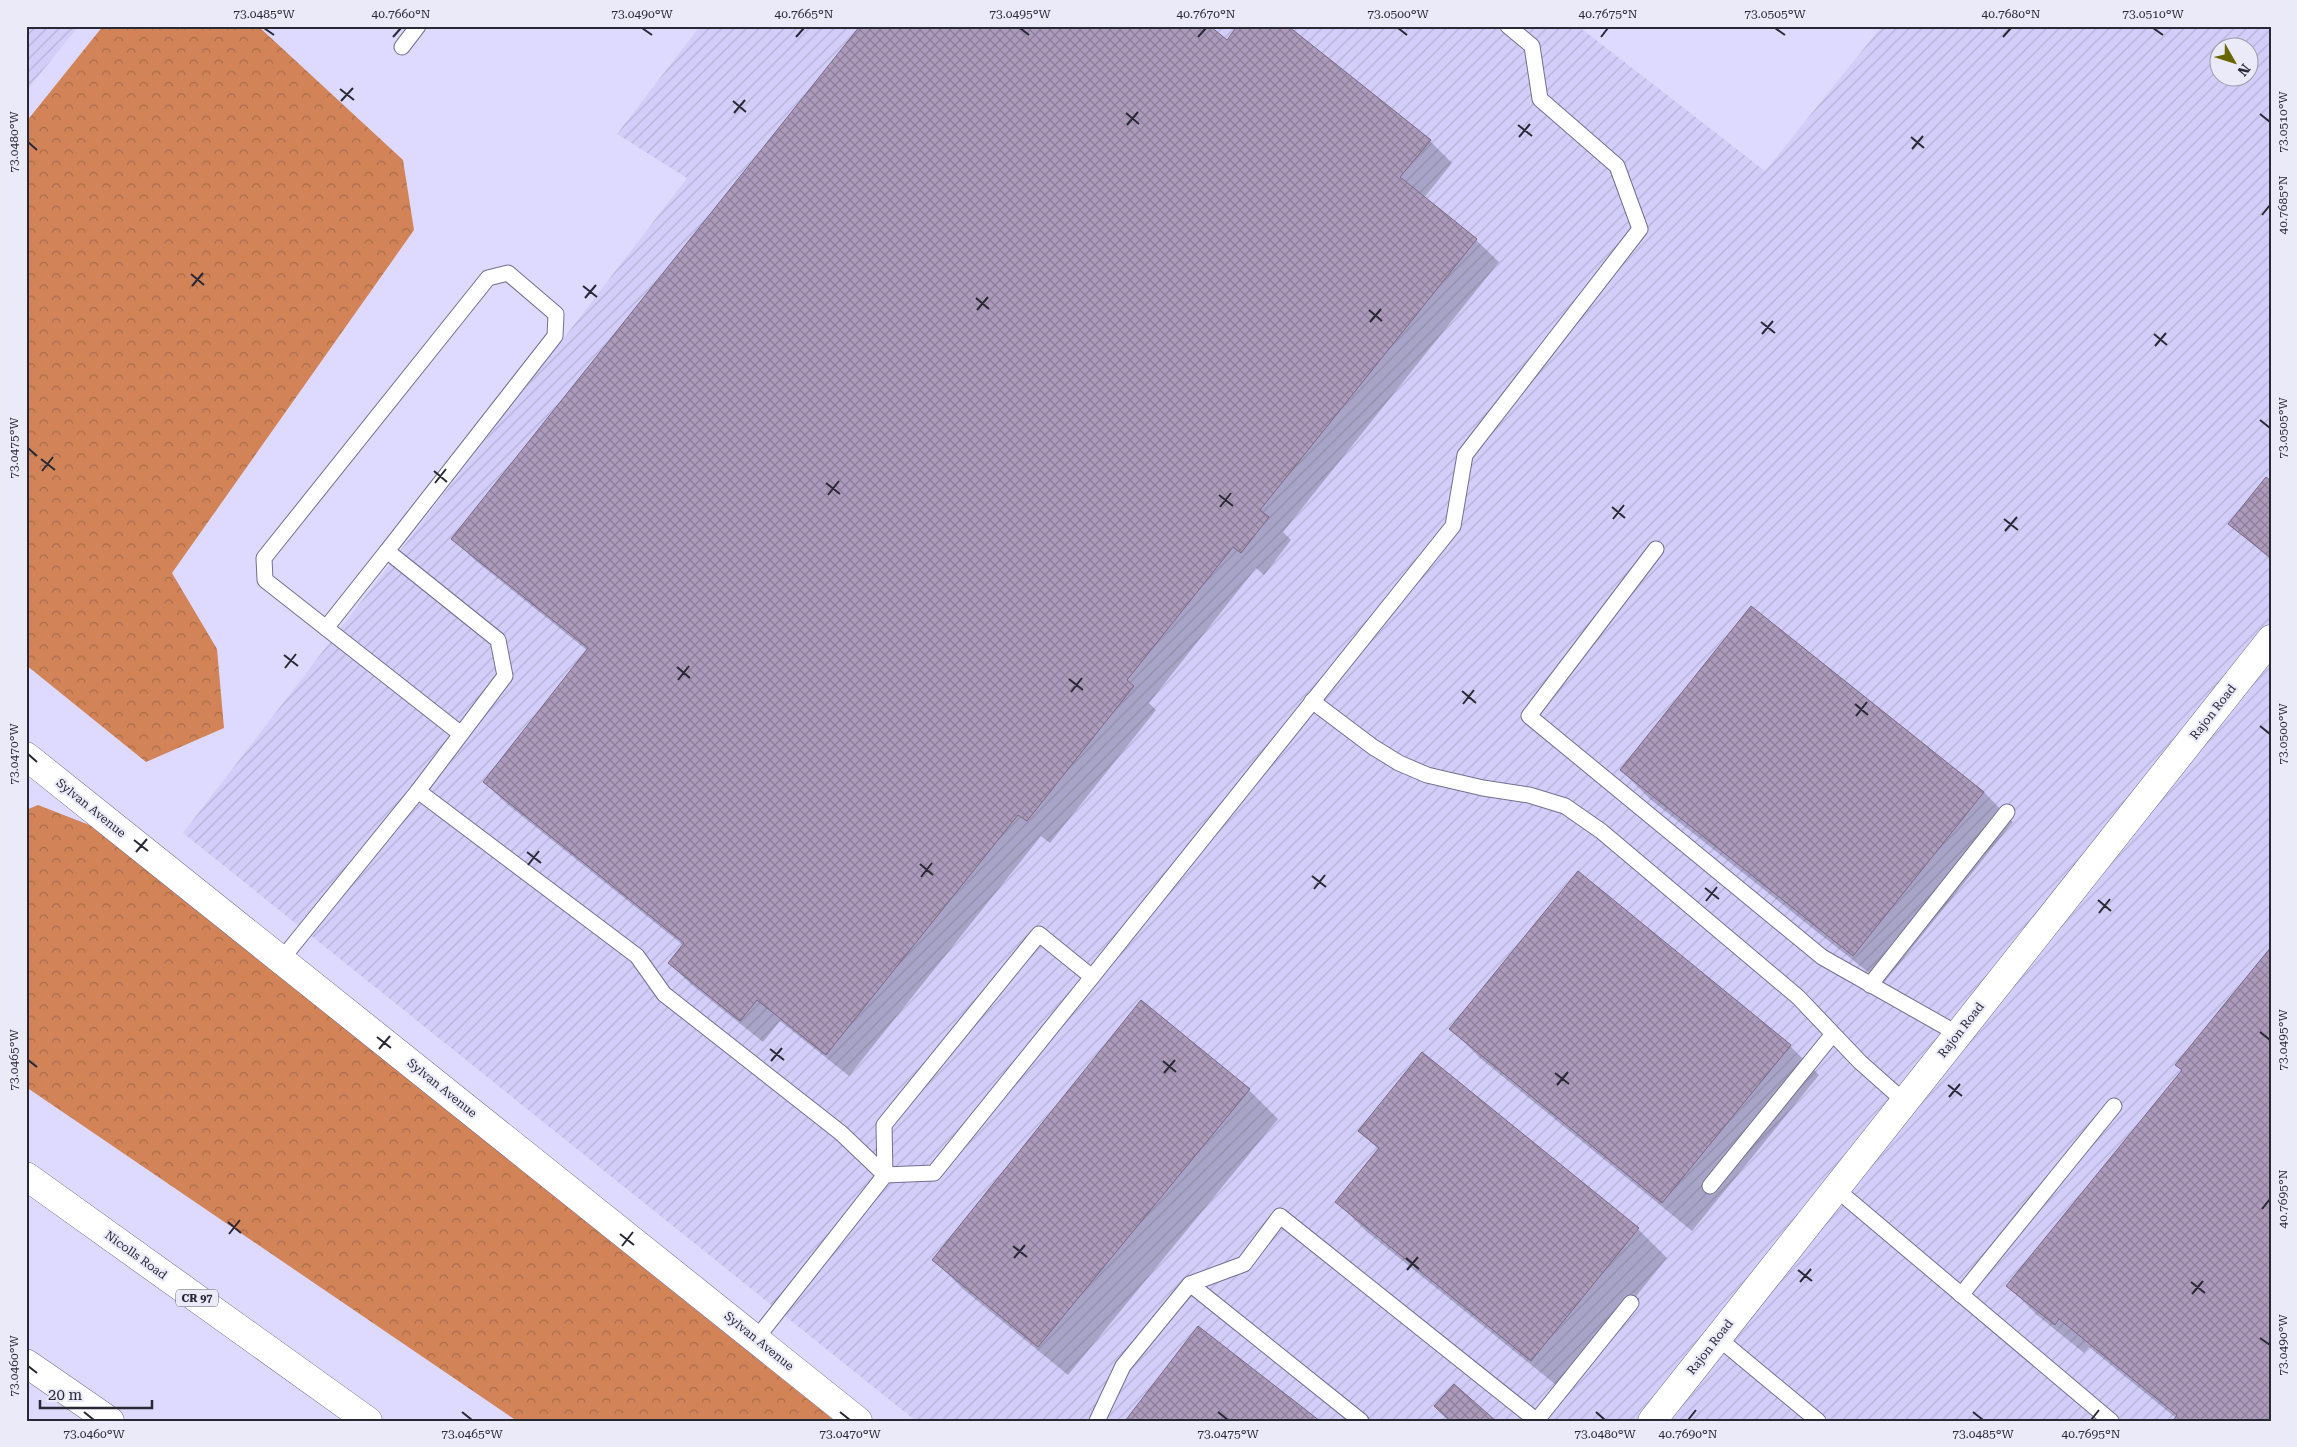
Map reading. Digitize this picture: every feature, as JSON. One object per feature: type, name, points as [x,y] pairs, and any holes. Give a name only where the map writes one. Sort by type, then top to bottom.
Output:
[{"type":"main road","name":"Rajon Road","points":[[1652,1421],[2271,638]]},
{"type":"main road","name":"Sylvan Avenue","points":[[26,756],[858,1421]]},
{"type":"main road","name":"Nicolls Road","points":[[26,1176],[368,1421]]},
{"type":"main road","points":[[26,1363],[110,1421]]},
{"type":"lane","points":[[402,47],[418,26]]},
{"type":"lane","points":[[418,791],[637,956],[664,994],[841,1133],[885,1175],[934,1172],[1453,526],[1465,455],[1640,229],[1616,166],[1540,99],[1532,46],[1508,26]]},
{"type":"lane","points":[[326,628],[555,336],[556,314],[508,273],[488,278],[264,558],[266,580],[326,628],[461,734]]},
{"type":"lane","points":[[1656,549],[1529,716],[1822,957],[1958,1034]]},
{"type":"lane","points":[[281,960],[418,791],[505,676],[498,640],[387,551]]},
{"type":"lane","points":[[1312,701],[1373,748],[1399,763],[1427,775],[1483,788],[1529,795],[1565,806],[1601,831],[1798,997],[1832,1034],[1904,1102]]},
{"type":"lane","points":[[1870,985],[2007,812]]},
{"type":"lane","points":[[756,1339],[885,1175],[884,1125],[1039,934],[1092,977]]},
{"type":"lane","points":[[1710,1186],[1832,1034]]},
{"type":"lane","points":[[1961,1294],[2114,1106]]},
{"type":"lane","points":[[1836,1189],[2111,1421]]},
{"type":"lane","points":[[1097,1421],[1123,1366],[1190,1284],[1244,1264],[1280,1216],[1537,1420],[1631,1303]]},
{"type":"lane","points":[[1190,1284],[1361,1421]]},
{"type":"lane","points":[[1718,1338],[1818,1421]]},
{"type":"shaded area","points":[[26,26],[79,26],[26,91]]},
{"type":"shaded area","points":[[700,26],[1578,26],[1765,171],[1882,26],[2271,26],[2271,1421],[916,1421],[183,833],[687,178],[617,134]]},
{"type":"green space","points":[[103,26],[258,26],[403,160],[414,230],[172,573],[217,649],[224,728],[146,762],[26,665],[26,122]]},
{"type":"green space","points":[[38,805],[92,826],[835,1421],[517,1421],[26,1087],[26,810]]},
{"type":"building","points":[[860,26],[1210,26],[1227,40],[1237,26],[1288,26],[1431,140],[1400,177],[1477,239],[1260,510],[1269,517],[1241,553],[1233,547],[1127,680],[1134,686],[1027,821],[1018,815],[826,1055],[757,1000],[740,1021],[668,963],[684,943],[483,782],[588,648],[451,539]]},
{"type":"building","points":[[2266,477],[2271,481],[2271,558],[2228,524]]},
{"type":"building","points":[[1751,606],[1984,792],[1853,956],[1620,770]]},
{"type":"building","points":[[1578,871],[1791,1045],[1662,1203],[1449,1029]]},
{"type":"building","points":[[2271,947],[2271,1421],[2173,1421],[2177,1415],[2059,1319],[2055,1325],[2006,1286],[2182,1070],[2175,1065]]},
{"type":"building","points":[[1141,1000],[1250,1089],[1038,1347],[932,1260]]},
{"type":"building","points":[[1422,1052],[1639,1228],[1531,1361],[1335,1202],[1379,1148],[1358,1131]]},
{"type":"building","points":[[1198,1326],[1320,1421],[1125,1421]]},
{"type":"building","points":[[1454,1384],[1496,1421],[1450,1421],[1434,1406]]}]
